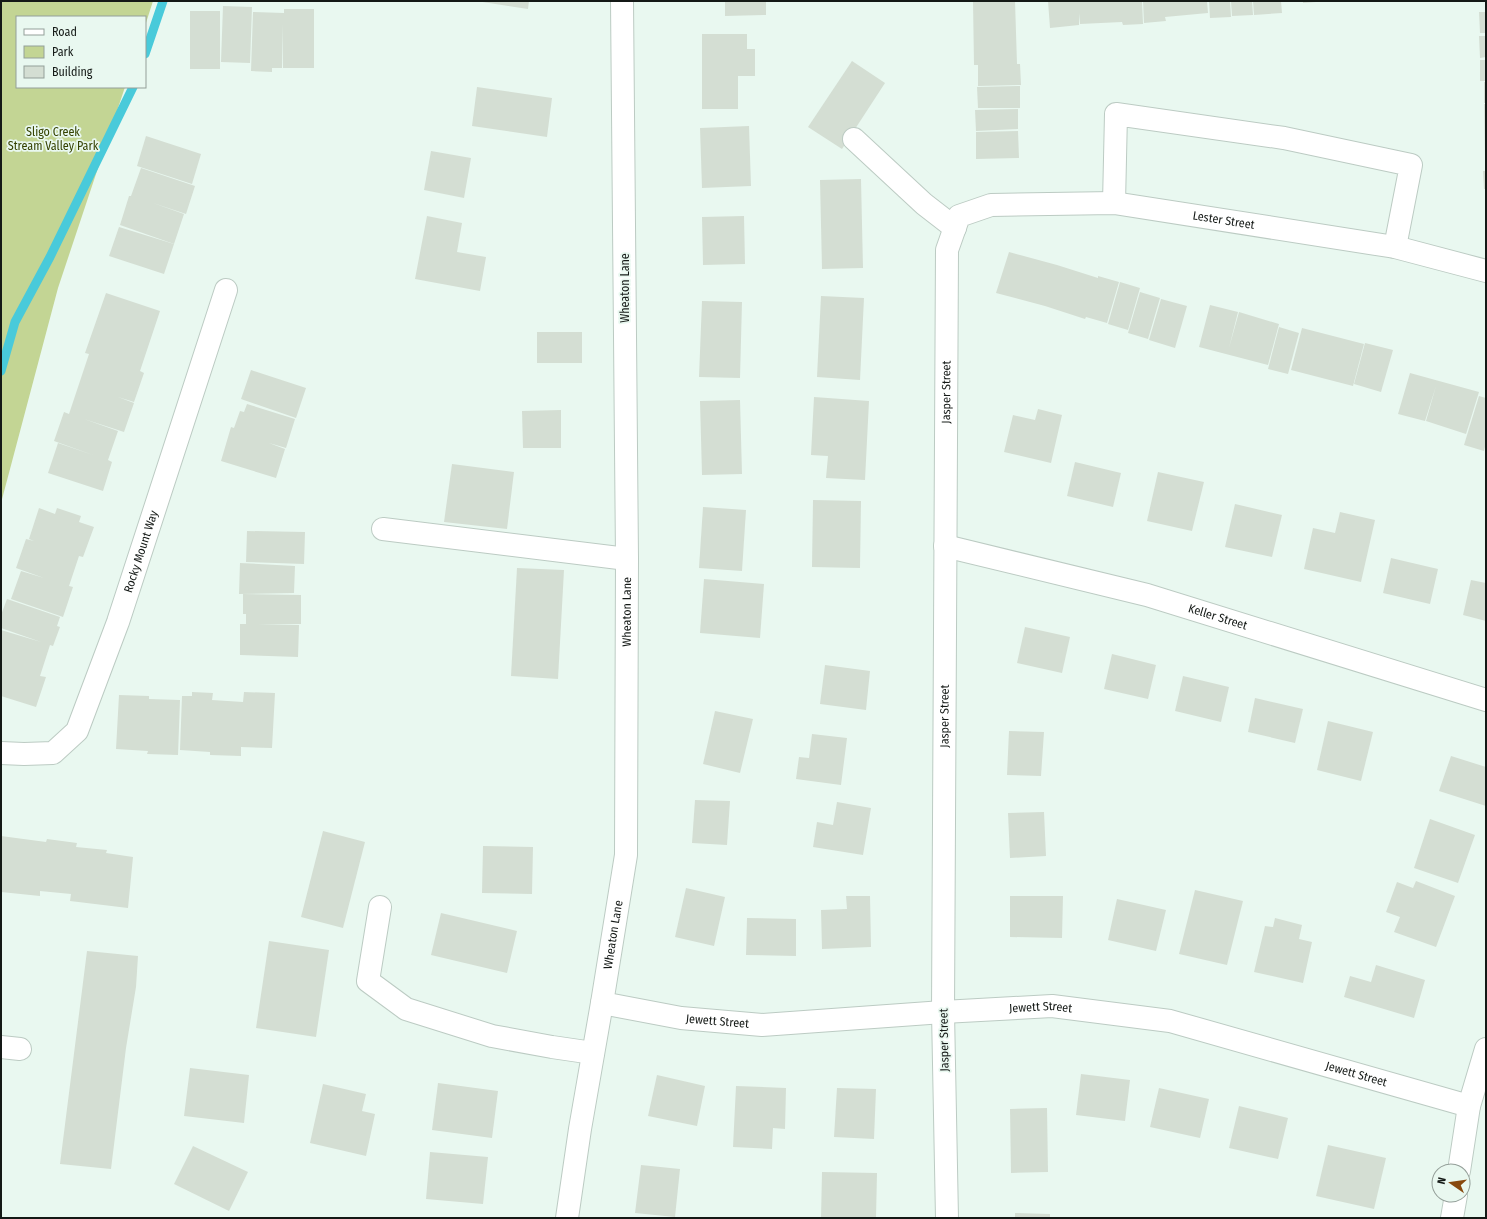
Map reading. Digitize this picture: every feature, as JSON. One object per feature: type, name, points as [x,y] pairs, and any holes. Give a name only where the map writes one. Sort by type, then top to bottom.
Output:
[{"type":"street","name":"Wheaton Lane","points":[[567,1218],[580,1128],[626,855],[627,559],[622,1]]},
{"type":"street","points":[[1114,203],[1116,114],[1284,138],[1411,165],[1395,247]]},
{"type":"street","points":[[854,139],[924,204],[957,222]]},
{"type":"street","name":"Lester Street","points":[[957,222],[991,205],[1114,203],[1395,247],[1486,270]]},
{"type":"street","name":"Jasper Street","points":[[947,1218],[944,1012],[947,250],[957,222]]},
{"type":"street","name":"Rocky Mount Way","points":[[1,753],[53,753],[77,731],[118,622],[226,290]]},
{"type":"street","points":[[383,529],[627,559]]},
{"type":"street","name":"Keller Street","points":[[946,546],[1147,595],[1486,700]]},
{"type":"street","points":[[380,907],[368,981],[406,1009],[492,1036],[593,1053]]},
{"type":"street","name":"Jewett Street","points":[[602,1003],[682,1018],[762,1025],[1052,1006],[1170,1021],[1469,1106]]},
{"type":"street","points":[[1460,1163],[1469,1106],[1486,1049]]},
{"type":"street","points":[[1452,1218],[1455,1203]]},
{"type":"green space","name":"Sligo Creek Stream Valley Park","points":[[1,1],[153,1],[146,23],[146,16],[16,16],[16,88],[125,88],[58,288],[1,503]]},
{"type":"building","points":[[476,1],[529,1],[528,9]]},
{"type":"building","points":[[725,1],[766,1],[766,15],[725,16]]},
{"type":"building","points":[[973,1],[1015,1],[1017,64],[1020,64],[1021,85],[978,86],[978,65],[974,65]]},
{"type":"building","points":[[1048,1],[1142,1],[1143,24],[1123,25],[1122,22],[1080,24],[1079,13],[1079,25],[1050,28]]},
{"type":"building","points":[[1143,1],[1207,1],[1208,13],[1165,17],[1166,21],[1144,23]]},
{"type":"building","points":[[1209,1],[1230,1],[1231,17],[1210,18]]},
{"type":"building","points":[[1231,1],[1252,1],[1253,15],[1232,16]]},
{"type":"building","points":[[1253,1],[1281,1],[1282,13],[1254,15]]},
{"type":"building","points":[[1303,1],[1316,1],[1316,2],[1303,3]]},
{"type":"building","points":[[223,6],[252,7],[250,63],[221,62]]},
{"type":"building","points":[[284,9],[314,9],[314,68],[283,68],[283,24],[282,68],[272,68],[272,72],[251,71],[253,12],[284,13]]},
{"type":"building","points":[[190,11],[220,11],[220,69],[190,69]]},
{"type":"building","points":[[1479,12],[1486,12],[1486,33],[1480,33]]},
{"type":"building","points":[[702,34],[747,34],[747,49],[755,49],[755,76],[738,76],[738,109],[702,109]]},
{"type":"building","points":[[1479,36],[1486,36],[1486,57],[1480,58]]},
{"type":"building","points":[[1480,60],[1486,60],[1486,81],[1480,81]]},
{"type":"building","points":[[852,61],[885,83],[842,149],[808,127]]},
{"type":"building","points":[[1484,82],[1486,82],[1486,103],[1484,103]]},
{"type":"building","points":[[1020,86],[1020,108],[978,108],[977,87]]},
{"type":"building","points":[[477,87],[552,98],[547,137],[472,126]]},
{"type":"building","points":[[1484,104],[1486,104],[1486,160],[1485,160]]},
{"type":"building","points":[[1018,109],[1018,129],[976,131],[975,110]]},
{"type":"building","points":[[749,126],[751,186],[702,188],[700,128]]},
{"type":"building","points":[[1018,131],[1019,158],[976,159],[976,132]]},
{"type":"building","points":[[146,136],[201,154],[192,184],[137,166]]},
{"type":"building","points":[[431,151],[471,158],[464,198],[424,190]]},
{"type":"building","points":[[141,168],[195,186],[186,214],[153,203],[184,214],[174,244],[120,225],[129,196],[131,196]]},
{"type":"building","points":[[1483,171],[1486,171],[1486,189],[1484,189]]},
{"type":"building","points":[[861,179],[863,268],[822,269],[820,180]]},
{"type":"building","points":[[427,216],[462,223],[457,252],[486,257],[480,291],[415,279]]},
{"type":"building","points":[[744,216],[745,264],[703,265],[702,217]]},
{"type":"building","points":[[119,227],[174,244],[164,274],[109,256]]},
{"type":"building","points":[[1009,252],[1098,278],[1098,276],[1119,282],[1107,323],[1086,317],[1085,319],[1045,306],[996,293]]},
{"type":"building","points":[[1120,282],[1140,288],[1128,330],[1108,324]]},
{"type":"building","points":[[1140,292],[1160,298],[1148,339],[1128,333]]},
{"type":"building","points":[[106,293],[160,311],[140,371],[144,373],[134,402],[118,397],[134,403],[124,432],[84,419],[118,431],[108,460],[112,462],[103,491],[48,473],[58,443],[93,455],[54,441],[64,412],[69,414],[89,354],[85,353]]},
{"type":"building","points":[[821,296],[864,298],[860,380],[817,377]]},
{"type":"building","points":[[1161,299],[1187,306],[1175,348],[1149,340]]},
{"type":"building","points":[[702,301],[742,302],[740,378],[699,377]]},
{"type":"building","points":[[1210,305],[1238,312],[1229,348],[1239,312],[1279,324],[1268,365],[1199,347]]},
{"type":"building","points":[[1279,327],[1299,333],[1288,374],[1268,369]]},
{"type":"building","points":[[1302,328],[1364,344],[1353,386],[1291,370]]},
{"type":"building","points":[[537,332],[582,332],[582,363],[537,363]]},
{"type":"building","points":[[1365,343],[1393,350],[1381,392],[1354,384]]},
{"type":"building","points":[[251,370],[306,388],[296,418],[241,399]]},
{"type":"building","points":[[1410,373],[1479,392],[1466,434],[1426,421],[1436,386],[1425,421],[1398,414]]},
{"type":"building","points":[[1479,396],[1486,398],[1486,443],[1484,451],[1464,445]]},
{"type":"building","points":[[814,397],[869,401],[865,480],[826,478],[828,456],[811,455]]},
{"type":"building","points":[[740,400],[742,474],[702,475],[700,401]]},
{"type":"building","points":[[247,404],[295,419],[286,448],[269,443],[285,449],[276,478],[221,461],[231,427],[234,428],[240,411],[244,412]]},
{"type":"building","points":[[1038,409],[1062,415],[1051,463],[1004,452],[1013,415],[1035,420]]},
{"type":"building","points":[[561,410],[561,448],[523,448],[522,411]]},
{"type":"building","points":[[1075,462],[1121,473],[1113,507],[1067,496]]},
{"type":"building","points":[[452,464],[514,472],[507,529],[444,522]]},
{"type":"building","points":[[1158,472],[1204,482],[1192,531],[1147,521]]},
{"type":"building","points":[[813,500],[861,501],[860,568],[812,567]]},
{"type":"building","points":[[1235,504],[1282,515],[1272,557],[1225,547]]},
{"type":"building","points":[[703,507],[746,510],[742,571],[699,568]]},
{"type":"building","points":[[39,508],[55,514],[57,508],[81,516],[79,522],[94,527],[83,557],[79,556],[69,586],[73,587],[63,617],[11,599],[21,571],[44,578],[16,568],[26,539],[34,541],[29,539]]},
{"type":"building","points":[[1340,512],[1375,520],[1361,582],[1304,569],[1313,528],[1335,533]]},
{"type":"building","points":[[247,531],[305,532],[304,564],[246,562]]},
{"type":"building","points":[[1391,558],[1438,569],[1430,604],[1383,593]]},
{"type":"building","points":[[240,563],[295,566],[294,593],[239,594]]},
{"type":"building","points":[[517,568],[564,570],[558,679],[511,676]]},
{"type":"building","points":[[704,579],[764,584],[760,638],[700,633]]},
{"type":"building","points":[[1471,580],[1486,583],[1486,621],[1463,615]]},
{"type":"building","points":[[243,594],[301,595],[301,624],[258,624],[299,625],[298,657],[240,655],[240,624],[246,624],[246,614],[243,614]]},
{"type":"building","points":[[7,599],[60,617],[57,626],[60,627],[53,646],[50,645],[40,676],[46,677],[36,707],[1,696],[1,630],[41,642],[1,628],[1,615]]},
{"type":"building","points":[[1025,627],[1070,637],[1062,673],[1017,663]]},
{"type":"building","points":[[1112,654],[1156,665],[1148,699],[1104,689]]},
{"type":"building","points":[[825,665],[870,671],[866,710],[820,704]]},
{"type":"building","points":[[1183,676],[1229,687],[1221,722],[1175,711]]},
{"type":"building","points":[[192,692],[213,693],[212,700],[243,702],[244,692],[275,693],[272,748],[241,747],[241,756],[210,755],[210,752],[180,750],[182,696],[192,696]]},
{"type":"building","points":[[119,695],[149,696],[149,699],[180,700],[178,755],[147,754],[148,751],[116,749]]},
{"type":"building","points":[[1255,698],[1303,709],[1295,743],[1248,732]]},
{"type":"building","points":[[715,711],[753,719],[740,773],[703,764]]},
{"type":"building","points":[[1328,721],[1373,732],[1361,781],[1317,770]]},
{"type":"building","points":[[1009,731],[1044,732],[1041,776],[1007,775]]},
{"type":"building","points":[[812,734],[847,738],[841,785],[796,779],[799,757],[809,758]]},
{"type":"building","points":[[1451,756],[1486,767],[1486,806],[1439,791]]},
{"type":"building","points":[[695,800],[730,801],[727,845],[692,843]]},
{"type":"building","points":[[837,802],[871,808],[863,855],[813,847],[817,822],[833,825]]},
{"type":"building","points":[[1044,812],[1046,856],[1010,858],[1008,813]]},
{"type":"building","points":[[1430,819],[1475,835],[1458,883],[1414,868]]},
{"type":"building","points":[[323,831],[365,842],[343,928],[301,917]]},
{"type":"building","points":[[1,836],[46,842],[47,839],[77,843],[76,847],[107,850],[106,853],[133,857],[128,908],[70,901],[71,894],[40,891],[40,896],[1,892]]},
{"type":"building","points":[[483,846],[533,847],[532,894],[482,893]]},
{"type":"building","points":[[1416,881],[1455,896],[1436,947],[1394,932],[1400,917],[1386,912],[1397,882],[1413,888]]},
{"type":"building","points":[[686,888],[725,897],[714,946],[675,937]]},
{"type":"building","points":[[1195,890],[1243,901],[1227,965],[1179,954]]},
{"type":"building","points":[[846,896],[870,896],[871,947],[822,949],[821,910],[847,909]]},
{"type":"building","points":[[1010,896],[1063,896],[1062,938],[1010,937]]},
{"type":"building","points":[[1117,899],[1166,910],[1156,951],[1108,940]]},
{"type":"building","points":[[441,913],[517,931],[507,973],[431,955]]},
{"type":"building","points":[[747,918],[796,919],[796,956],[746,955]]},
{"type":"building","points":[[1275,918],[1302,925],[1299,939],[1312,942],[1303,983],[1254,972],[1265,926],[1273,927]]},
{"type":"building","points":[[269,941],[329,950],[316,1037],[256,1028]]},
{"type":"building","points":[[87,951],[138,956],[136,987],[126,1048],[111,1169],[60,1164]]},
{"type":"building","points":[[1376,965],[1425,980],[1414,1018],[1344,997],[1350,976],[1371,982]]},
{"type":"building","points":[[190,1068],[249,1075],[244,1123],[184,1116]]},
{"type":"building","points":[[1081,1074],[1130,1080],[1125,1121],[1076,1115]]},
{"type":"building","points":[[657,1075],[705,1086],[697,1126],[648,1116]]},
{"type":"building","points":[[438,1083],[498,1091],[492,1138],[432,1130]]},
{"type":"building","points":[[323,1084],[366,1094],[362,1111],[375,1114],[366,1156],[310,1143]]},
{"type":"building","points":[[736,1086],[786,1088],[785,1129],[773,1128],[772,1149],[733,1147]]},
{"type":"building","points":[[837,1088],[876,1089],[874,1139],[834,1137]]},
{"type":"building","points":[[1159,1088],[1209,1099],[1200,1138],[1150,1127]]},
{"type":"building","points":[[1239,1106],[1288,1118],[1278,1159],[1229,1148]]},
{"type":"building","points":[[1047,1108],[1048,1172],[1011,1173],[1010,1109]]},
{"type":"building","points":[[1328,1145],[1386,1158],[1374,1209],[1316,1196]]},
{"type":"building","points":[[193,1146],[248,1172],[229,1211],[174,1184]]},
{"type":"building","points":[[430,1152],[488,1157],[483,1204],[426,1199]]},
{"type":"building","points":[[641,1165],[680,1169],[675,1217],[635,1213]]},
{"type":"building","points":[[822,1172],[877,1173],[876,1218],[821,1218]]},
{"type":"building","points":[[1015,1213],[1050,1214],[1050,1218],[1015,1218]]},
{"type":"waterway","points":[[146,51],[163,1]]},
{"type":"waterway","points":[[1,371],[15,322],[50,257],[133,88]]}]
